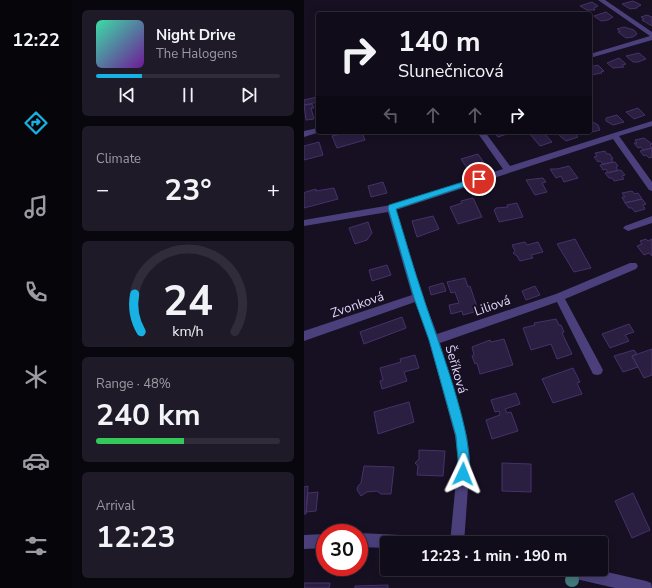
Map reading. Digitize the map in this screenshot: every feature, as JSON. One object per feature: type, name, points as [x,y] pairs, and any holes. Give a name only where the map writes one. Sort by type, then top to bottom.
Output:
[{"type":"street","points":[[601,0],[652,37]]},
{"type":"street","points":[[592,55],[652,37]]},
{"type":"street","points":[[304,223],[392,208],[652,123]]},
{"type":"street","points":[[304,134],[316,131]]},
{"type":"street","points":[[482,134],[508,170]]},
{"type":"street","points":[[614,135],[652,188]]},
{"type":"street","name":"Šeříková","points":[[392,208],[418,298],[434,340],[461,436],[464,460],[458,536]]},
{"type":"street","points":[[628,228],[652,219]]},
{"type":"street","name":"Liliová","points":[[434,340],[559,297],[634,266]]},
{"type":"street","points":[[559,297],[598,370]]},
{"type":"street","name":"Zvonková","points":[[304,336],[418,298]]},
{"type":"street","points":[[368,540],[380,541]]},
{"type":"street","points":[[304,542],[316,541]]},
{"type":"street","points":[[594,576],[646,588]]},
{"type":"building","points":[[633,1],[641,5],[637,8],[630,9],[622,4]]},
{"type":"building","points":[[592,2],[598,6],[594,8],[595,10],[587,10],[580,6]]},
{"type":"building","points":[[606,12],[613,17],[608,20],[601,21],[594,16]]},
{"type":"building","points":[[647,15],[652,17],[652,26],[642,20],[644,19],[641,17]]},
{"type":"building","points":[[624,27],[634,30],[637,34],[633,37],[626,38],[618,32],[620,31],[617,29]]},
{"type":"building","points":[[639,53],[646,59],[633,62],[626,56]]},
{"type":"building","points":[[619,58],[626,64],[622,65],[624,67],[613,68],[607,63]]},
{"type":"building","points":[[598,65],[604,71],[601,72],[602,73],[592,75],[592,66]]},
{"type":"building","points":[[316,97],[316,102],[304,105],[304,100]]},
{"type":"building","points":[[312,104],[314,108],[311,108],[314,119],[306,120],[304,105]]},
{"type":"building","points":[[638,108],[645,115],[634,119],[626,112]]},
{"type":"building","points":[[617,115],[624,122],[613,125],[606,121],[606,118]]},
{"type":"building","points":[[592,122],[598,125],[600,130],[592,132]]},
{"type":"building","points":[[340,134],[363,134],[365,140],[337,148],[332,136]]},
{"type":"building","points":[[496,134],[507,134],[498,137]]},
{"type":"building","points":[[530,134],[545,134],[552,142],[540,146]]},
{"type":"building","points":[[559,134],[576,134],[578,137],[566,141]]},
{"type":"building","points":[[644,138],[652,144],[650,145],[652,148],[643,150],[641,147],[638,148],[634,143],[637,143],[635,140]]},
{"type":"building","points":[[319,142],[323,155],[304,160],[304,146]]},
{"type":"building","points":[[652,148],[652,157],[649,158],[646,155],[644,156],[640,151]]},
{"type":"building","points":[[605,151],[607,154],[610,154],[613,162],[603,164],[600,161],[598,162],[594,157],[597,156],[595,153]]},
{"type":"building","points":[[478,154],[484,163],[467,168],[461,159]]},
{"type":"building","points":[[615,162],[618,166],[616,167],[618,170],[608,173],[606,169],[603,170],[600,165]]},
{"type":"building","points":[[569,166],[578,178],[564,182],[561,176],[556,178],[550,169],[557,169]]},
{"type":"building","points":[[621,170],[625,175],[622,176],[624,179],[614,181],[605,173]]},
{"type":"building","points":[[543,178],[546,182],[542,183],[547,192],[535,195],[526,180]]},
{"type":"building","points":[[383,182],[387,193],[371,197],[368,186]]},
{"type":"building","points":[[334,188],[338,199],[304,208],[304,193],[316,189],[316,191]]},
{"type":"building","points":[[632,191],[635,194],[638,193],[642,199],[625,203],[622,197],[625,197],[622,193]]},
{"type":"building","points":[[473,198],[482,217],[458,224],[450,207],[462,203],[461,201]]},
{"type":"building","points":[[642,199],[646,204],[643,205],[645,209],[635,212],[625,203]]},
{"type":"building","points":[[517,203],[523,217],[499,222],[494,210],[496,208],[508,207],[507,205]]},
{"type":"building","points":[[433,216],[439,229],[417,237],[412,221]]},
{"type":"building","points":[[368,222],[372,233],[367,240],[355,244],[349,228]]},
{"type":"building","points":[[575,239],[591,268],[574,272],[557,244]]},
{"type":"building","points":[[646,239],[648,241],[652,239],[652,256],[649,253],[644,255],[637,246],[642,244],[640,241]]},
{"type":"building","points":[[525,242],[527,245],[538,242],[543,252],[531,255],[533,258],[520,261],[513,253],[515,251],[512,245]]},
{"type":"building","points":[[387,265],[391,275],[372,281],[369,270]]},
{"type":"building","points":[[465,278],[468,287],[470,286],[477,307],[472,308],[474,312],[463,315],[462,311],[451,314],[449,305],[459,303],[455,292],[451,293],[447,282]]},
{"type":"building","points":[[443,283],[446,291],[431,295],[429,287]]},
{"type":"building","points":[[535,286],[540,295],[526,300],[522,291]]},
{"type":"building","points":[[402,317],[406,328],[364,344],[360,332]]},
{"type":"building","points":[[556,319],[559,325],[561,325],[564,332],[562,333],[572,354],[557,359],[551,344],[531,350],[523,328],[535,325],[534,323]]},
{"type":"building","points":[[629,324],[634,332],[625,335],[629,341],[610,348],[602,334]]},
{"type":"building","points":[[504,339],[513,365],[480,374],[477,363],[475,364],[472,356],[474,355],[472,347],[490,340],[491,342]]},
{"type":"building","points":[[652,349],[652,375],[644,378],[632,356]]},
{"type":"building","points":[[634,350],[637,354],[632,356],[638,367],[623,372],[614,356]]},
{"type":"building","points":[[415,355],[419,368],[404,372],[407,381],[382,389],[380,381],[383,380],[380,368],[401,362],[400,359]]},
{"type":"building","points":[[573,368],[580,382],[577,383],[582,394],[553,403],[542,379]]},
{"type":"building","points":[[516,393],[520,404],[505,409],[507,413],[511,412],[518,431],[492,439],[486,420],[500,415],[499,411],[495,412],[491,400]]},
{"type":"building","points":[[409,402],[414,422],[378,434],[374,412]]},
{"type":"building","points":[[419,450],[445,451],[443,476],[417,475],[418,466],[415,463],[419,459]]},
{"type":"building","points":[[502,463],[531,464],[531,492],[502,491]]},
{"type":"building","points":[[364,466],[394,467],[391,494],[381,494],[377,491],[367,492],[361,496],[357,490],[361,483]]},
{"type":"building","points":[[308,486],[306,514],[304,514],[304,487]]},
{"type":"building","points":[[318,492],[316,511],[306,512],[308,493]]},
{"type":"building","points":[[633,493],[650,530],[632,538],[615,501]]},
{"type":"building","points":[[304,583],[330,583],[329,588],[304,588]]},
{"type":"building","points":[[388,585],[388,588],[355,588],[355,586]]},
{"type":"route","points":[[463,474],[464,460],[461,436],[434,340],[418,298],[392,208],[479,179]]}]
